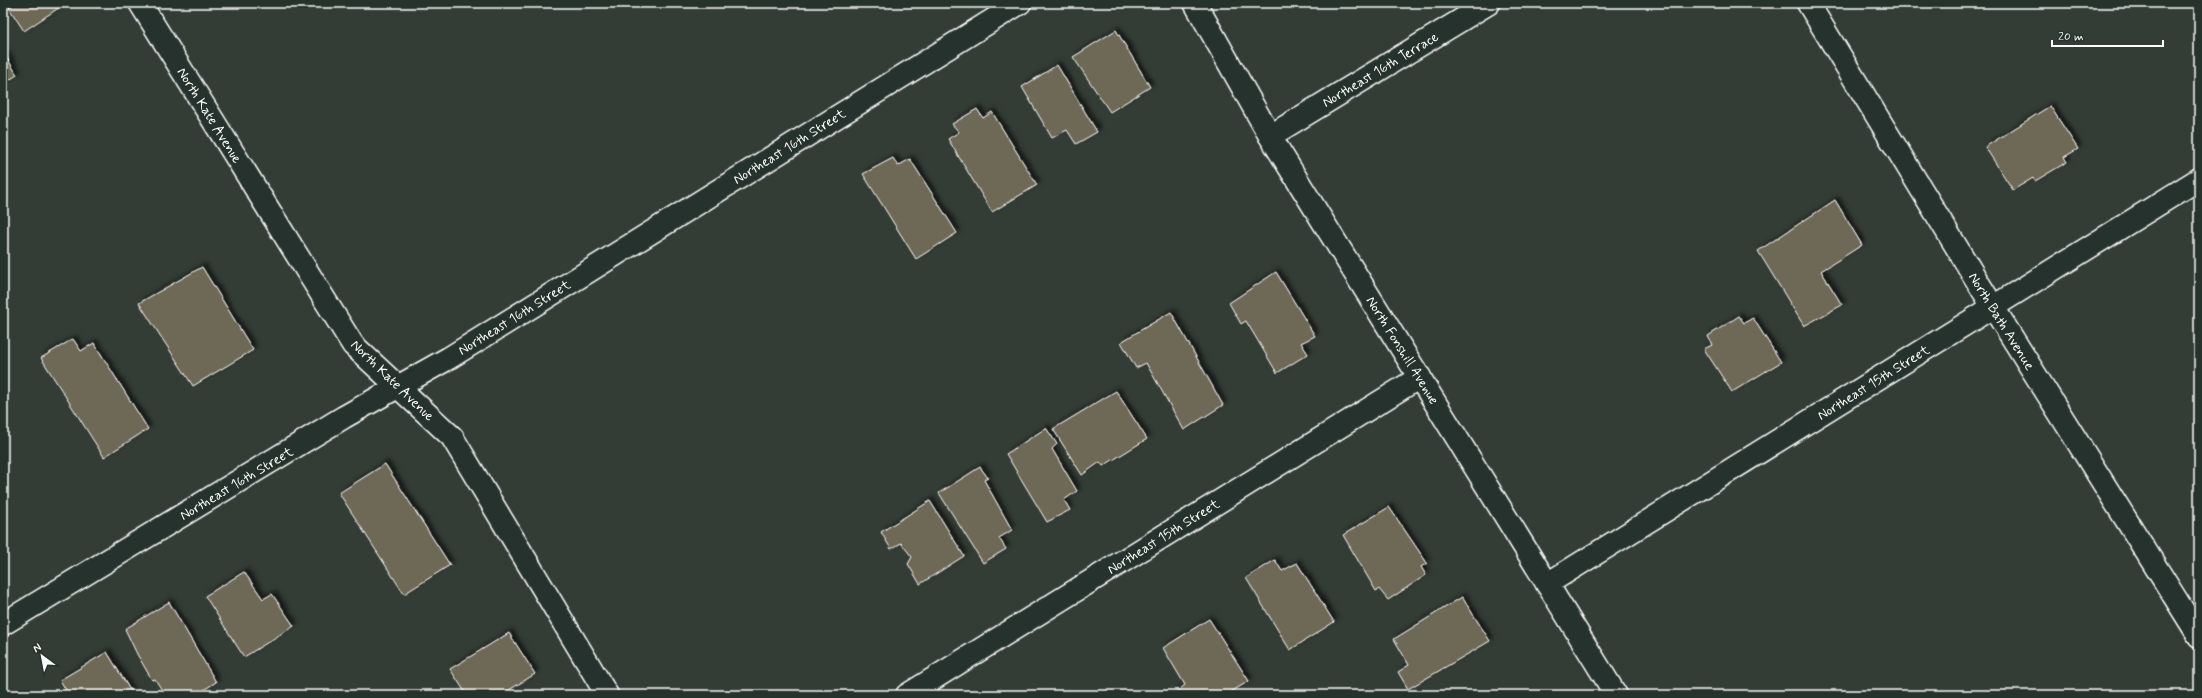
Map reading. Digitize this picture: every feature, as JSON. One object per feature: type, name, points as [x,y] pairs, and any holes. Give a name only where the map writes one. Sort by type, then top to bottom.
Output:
[{"type":"street","name":"North Kate Avenue","points":[[140,3],[353,345],[452,437],[608,695]]},
{"type":"street","name":"Northeast 16th Street","points":[[3,624],[397,387],[456,354],[1020,3]]},
{"type":"street","name":"North Fonshill Avenue","points":[[1195,3],[1270,136],[1616,695]]},
{"type":"street","name":"Northeast 16th Terrace","points":[[1270,136],[1489,3]]},
{"type":"street","name":"North Bath Avenue","points":[[1808,3],[1993,307],[2199,636]]},
{"type":"street","name":"Northeast 15th Street","points":[[1547,584],[2199,179]]},
{"type":"street","name":"Northeast 15th Street","points":[[907,695],[1420,377]]},
{"type":"building","points":[[16,3],[66,3],[24,31],[9,8]]},
{"type":"building","points":[[1116,30],[1150,87],[1110,112],[1073,57]]},
{"type":"building","points":[[3,51],[17,75],[3,84]]},
{"type":"building","points":[[1057,65],[1097,132],[1076,144],[1067,130],[1052,138],[1022,87]]},
{"type":"building","points":[[2050,106],[2078,149],[2064,157],[2067,162],[2035,181],[2033,178],[2013,190],[1985,147]]},
{"type":"building","points":[[977,109],[983,118],[992,112],[1037,185],[992,212],[948,139],[959,132],[952,124]]},
{"type":"building","points":[[893,158],[898,166],[910,159],[957,233],[916,259],[863,174]]},
{"type":"building","points":[[1835,200],[1862,245],[1821,271],[1842,305],[1804,326],[1758,251]]},
{"type":"building","points":[[202,267],[253,350],[193,386],[139,303]]},
{"type":"building","points":[[1276,272],[1315,336],[1301,343],[1308,354],[1277,373],[1246,321],[1241,324],[1229,303]]},
{"type":"building","points":[[1171,312],[1223,405],[1184,430],[1146,363],[1136,368],[1121,342]]},
{"type":"building","points":[[1739,316],[1744,323],[1753,318],[1781,362],[1732,392],[1704,349],[1712,345],[1708,336]]},
{"type":"building","points":[[73,339],[81,351],[94,343],[148,429],[104,457],[41,358]]},
{"type":"building","points":[[1116,391],[1147,439],[1103,466],[1100,462],[1082,475],[1053,429]]},
{"type":"building","points":[[1046,428],[1057,444],[1052,449],[1077,491],[1064,500],[1070,510],[1047,522],[1006,454]]},
{"type":"building","points":[[385,464],[450,565],[404,594],[339,493]]},
{"type":"building","points":[[980,467],[988,478],[984,480],[1012,530],[999,538],[1006,549],[983,563],[939,493]]},
{"type":"building","points":[[930,501],[964,556],[920,584],[908,564],[912,557],[901,543],[891,549],[881,532]]},
{"type":"building","points":[[1389,507],[1427,563],[1421,567],[1426,575],[1388,600],[1379,589],[1376,591],[1343,535]]},
{"type":"building","points":[[1275,560],[1282,571],[1297,563],[1334,622],[1290,650],[1246,578]]},
{"type":"building","points":[[244,572],[263,599],[272,594],[294,626],[244,657],[205,596]]},
{"type":"building","points":[[1462,597],[1490,641],[1408,689],[1398,672],[1409,665],[1394,639]]},
{"type":"building","points":[[169,602],[216,682],[196,695],[165,695],[155,679],[152,680],[125,629]]},
{"type":"building","points":[[1209,619],[1249,681],[1226,695],[1176,695],[1175,693],[1185,685],[1163,648]]},
{"type":"building","points":[[509,633],[535,674],[501,695],[467,695],[450,669]]},
{"type":"building","points":[[107,652],[133,695],[69,695],[60,680]]}]
